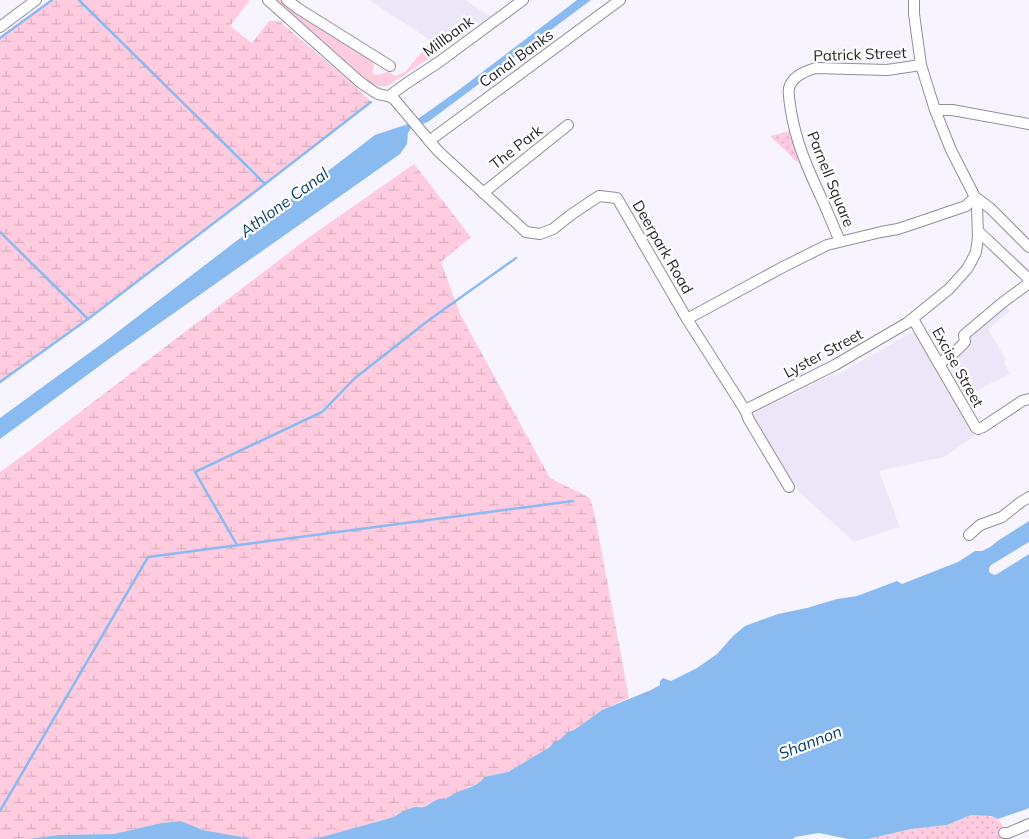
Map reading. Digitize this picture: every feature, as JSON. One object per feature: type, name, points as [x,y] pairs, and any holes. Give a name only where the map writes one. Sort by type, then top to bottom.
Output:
[{"type":"street","points":[[0,27],[36,0]]},
{"type":"street","points":[[268,0],[360,82],[378,94],[389,96]]},
{"type":"street","points":[[287,0],[298,9],[390,66]]},
{"type":"street","name":"Millbank","points":[[389,96],[523,0]]},
{"type":"street","name":"Canal Banks","points":[[426,137],[620,0]]},
{"type":"street","points":[[914,0],[914,20],[921,65],[950,150],[977,199],[990,208],[1029,247]]},
{"type":"street","name":"Patrick Street","points":[[802,74],[816,68],[887,70],[921,65]]},
{"type":"street","name":"Parnell Square","points":[[802,74],[793,81],[790,88],[790,104],[794,130],[803,157],[840,241]]},
{"type":"street","name":"Deerpark Road","points":[[389,96],[397,102],[445,157],[526,232],[540,234],[553,229],[599,196],[617,198],[687,319],[745,410],[789,487]]},
{"type":"street","points":[[935,110],[952,110],[1029,124]]},
{"type":"street","name":"The Park","points":[[483,193],[568,125]]},
{"type":"street","name":"Parnell Square","points":[[687,319],[827,245],[916,224],[966,206],[977,199]]},
{"type":"street","name":"Lyster Street","points":[[745,410],[835,365],[907,324],[949,288],[967,269],[976,252],[978,231],[977,199]]},
{"type":"street","points":[[978,231],[1029,279]]},
{"type":"street","points":[[939,364],[965,342],[964,335],[1029,283]]},
{"type":"street","name":"Excise Street","points":[[913,319],[973,424],[978,429],[1022,401],[1029,399]]},
{"type":"street","points":[[969,535],[980,525],[1002,517],[1029,497]]},
{"type":"street","points":[[1004,832],[1008,833],[1029,824]]},
{"type":"shaded area","points":[[369,0],[465,0],[490,16],[457,38],[438,45]]},
{"type":"shaded area","points":[[1005,304],[1010,311],[988,329],[1006,360],[1004,362],[1010,374],[965,396],[946,362],[966,336]]},
{"type":"shaded area","points":[[915,333],[975,436],[944,457],[879,471],[900,527],[854,542],[798,491],[753,421],[753,415],[833,374],[835,376],[909,334]]},
{"type":"green space","points":[[52,0],[250,0],[230,26],[252,43],[269,21],[279,21],[352,83],[371,102],[141,279],[0,382],[0,38]]},
{"type":"green space","points":[[277,0],[282,0],[287,6],[371,60],[374,66],[372,73],[375,74],[389,72],[395,76],[405,72],[431,41],[438,45],[436,47],[437,53],[389,85],[378,86],[368,81]]},
{"type":"green space","points":[[790,131],[799,164],[770,136]]},
{"type":"green space","points":[[414,164],[471,237],[441,262],[460,314],[550,478],[590,498],[629,698],[602,710],[574,730],[568,732],[558,741],[554,741],[550,747],[508,772],[484,777],[479,783],[465,790],[423,807],[417,806],[396,814],[394,817],[318,838],[252,839],[203,830],[181,821],[161,823],[114,834],[0,839],[0,472],[308,238]]},
{"type":"green space","points":[[971,815],[989,816],[997,819],[1004,828],[1005,839],[868,839],[911,829],[947,825]]},
{"type":"water","points":[[577,0],[591,0],[428,122],[419,125],[415,121],[460,89]]},
{"type":"water","points":[[408,124],[411,128],[408,133],[407,144],[400,154],[113,356],[0,439],[0,418],[107,340],[375,135]]},
{"type":"water","name":"Shannon","points":[[1029,521],[1029,808],[1027,809],[998,819],[991,816],[971,815],[947,825],[911,829],[868,839],[848,839],[819,833],[793,839],[304,839],[318,838],[394,817],[410,809],[426,806],[435,800],[445,799],[474,786],[484,777],[508,772],[550,747],[554,741],[558,741],[568,732],[574,730],[602,710],[651,690],[660,685],[660,681],[663,678],[671,681],[697,668],[717,654],[745,626],[778,614],[837,599],[857,596],[897,581],[902,584],[958,562],[975,551],[982,551]]},
{"type":"water","points":[[181,821],[203,830],[252,839],[28,839],[59,835],[114,834],[161,823]]},
{"type":"pier","points":[[1029,542],[1029,554],[997,574],[994,575],[989,572],[991,565]]},
{"type":"waterway","points":[[0,38],[52,0]]},
{"type":"waterway","points":[[79,0],[265,184]]},
{"type":"waterway","points":[[88,319],[371,102]]},
{"type":"waterway","points":[[0,232],[88,319],[0,382]]},
{"type":"waterway","points":[[237,545],[195,472],[322,412],[355,378],[429,320],[516,258]]},
{"type":"waterway","points":[[0,811],[148,557],[573,501]]},
{"type":"water label","name":"Athlone Canal","points":[[284,202]]}]
